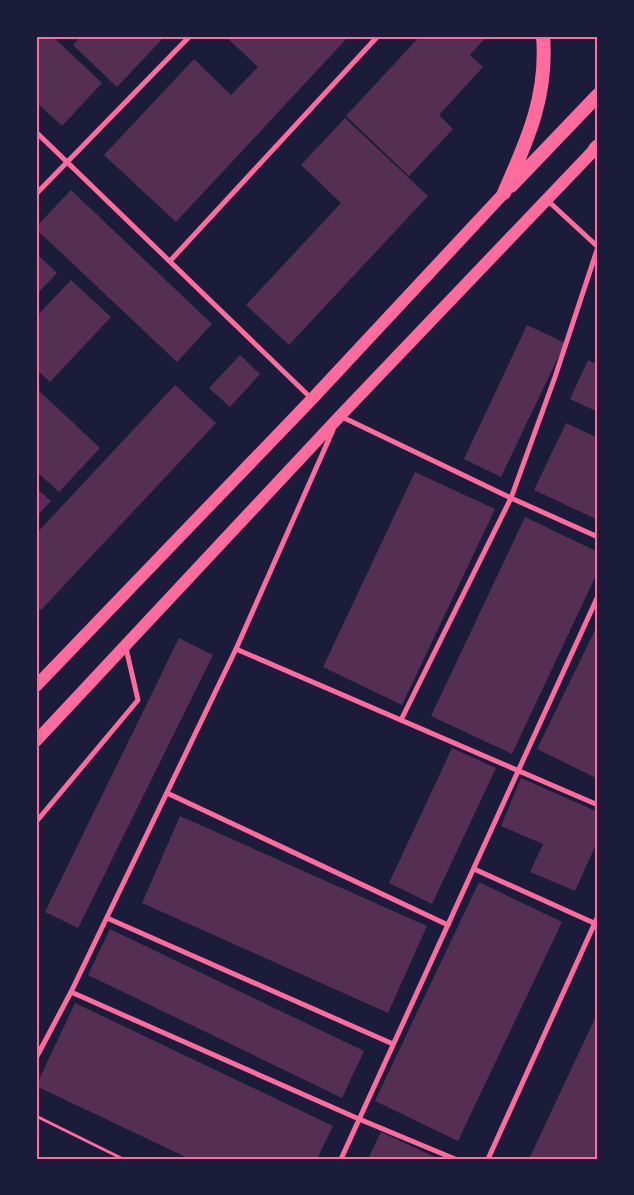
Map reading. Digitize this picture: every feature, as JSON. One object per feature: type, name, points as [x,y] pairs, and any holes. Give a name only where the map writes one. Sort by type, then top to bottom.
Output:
[{"type":"highway","points":[[504,194],[529,136],[540,99],[543,36]]},
{"type":"highway","points":[[504,194],[598,95]]},
{"type":"main road","points":[[36,740],[340,416],[597,147]]},
{"type":"main road","points":[[36,686],[312,399],[504,194]]},
{"type":"street","points":[[36,194],[190,36]]},
{"type":"street","points":[[170,261],[378,36]]},
{"type":"street","points":[[36,132],[312,399]]},
{"type":"street","points":[[401,720],[511,498],[555,377],[598,247],[546,200]]},
{"type":"street","points":[[36,1058],[71,992],[236,649],[340,416],[511,498],[598,537]]},
{"type":"street","points":[[341,1159],[598,596]]},
{"type":"street","points":[[36,822],[138,700],[125,645]]},
{"type":"street","points":[[236,649],[598,805]]},
{"type":"street","points":[[167,793],[448,925]]},
{"type":"street","points":[[474,869],[594,924]]},
{"type":"street","points":[[488,1159],[598,916]]},
{"type":"street","points":[[107,918],[393,1044]]},
{"type":"street","points":[[71,992],[359,1119],[455,1159]]},
{"type":"path","points":[[36,1116],[123,1159]]},
{"type":"building","points":[[36,36],[52,36],[102,83],[62,126],[36,102]]},
{"type":"building","points":[[81,36],[165,36],[117,87],[73,45]]},
{"type":"building","points":[[225,36],[349,36],[176,222],[104,155],[194,59],[231,95],[258,67]]},
{"type":"building","points":[[420,36],[487,36],[470,55],[483,67],[439,115],[453,129],[409,176],[346,116]]},
{"type":"building","points":[[345,118],[428,196],[289,345],[246,305],[341,203],[301,165]]},
{"type":"building","points":[[71,190],[212,324],[177,362],[36,229]]},
{"type":"building","points":[[36,253],[57,273],[36,295]]},
{"type":"building","points":[[71,280],[111,317],[50,382],[36,369],[36,317]]},
{"type":"building","points":[[527,325],[565,343],[501,477],[464,459]]},
{"type":"building","points":[[240,355],[260,374],[230,407],[209,388]]},
{"type":"building","points":[[588,360],[598,365],[598,412],[570,399]]},
{"type":"building","points":[[175,385],[216,423],[41,610],[36,606],[36,534]]},
{"type":"building","points":[[36,388],[100,448],[59,492],[36,471]]},
{"type":"building","points":[[566,423],[598,438],[598,520],[534,490]]},
{"type":"building","points":[[415,472],[495,509],[402,705],[323,667]]},
{"type":"building","points":[[36,488],[51,501],[36,517]]},
{"type":"building","points":[[525,517],[598,552],[598,571],[512,754],[431,716]]},
{"type":"building","points":[[598,624],[598,779],[537,749]]},
{"type":"building","points":[[179,638],[213,655],[78,928],[45,912]]},
{"type":"building","points":[[452,748],[496,768],[432,904],[389,883]]},
{"type":"building","points":[[521,778],[598,812],[598,840],[575,891],[530,872],[543,844],[501,826]]},
{"type":"building","points":[[180,816],[427,926],[388,1013],[142,903]]},
{"type":"building","points":[[479,882],[562,922],[458,1141],[375,1101]]},
{"type":"building","points":[[110,929],[364,1051],[342,1098],[88,975]]},
{"type":"building","points":[[75,1003],[333,1126],[317,1159],[190,1159],[36,1086]]},
{"type":"building","points":[[598,1012],[598,1159],[529,1159]]},
{"type":"building","points":[[381,1132],[439,1159],[368,1159]]}]
